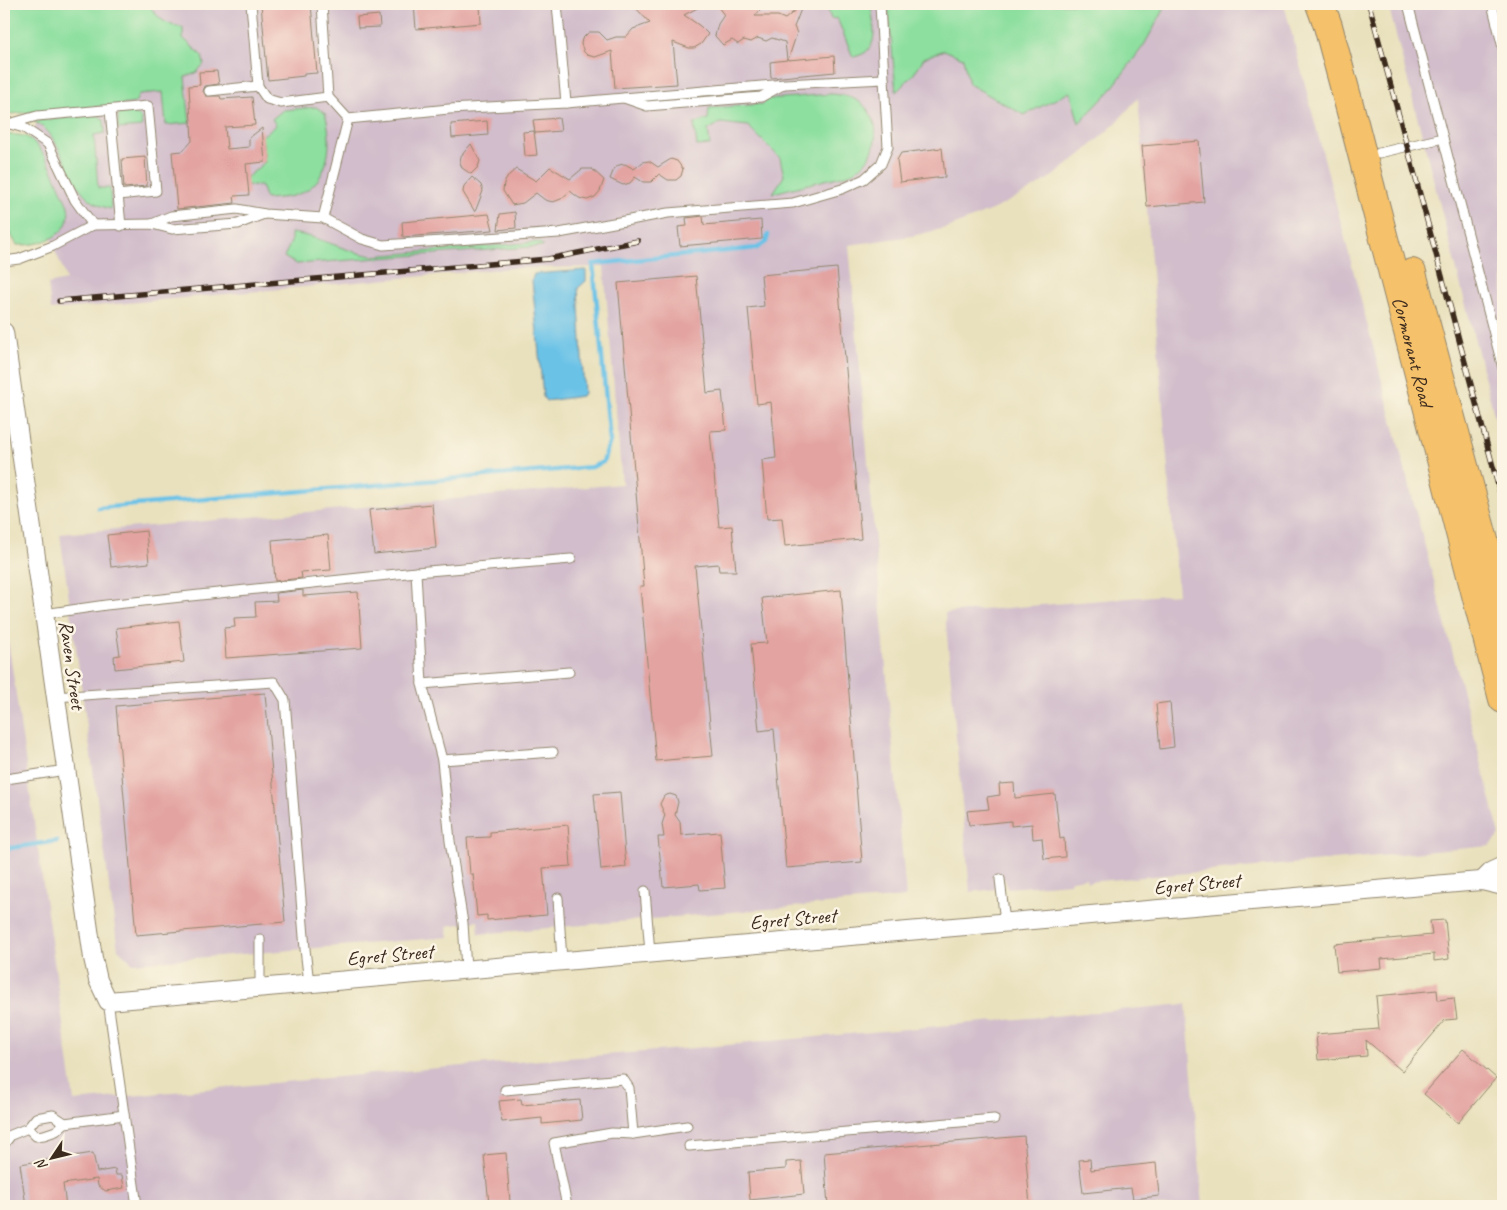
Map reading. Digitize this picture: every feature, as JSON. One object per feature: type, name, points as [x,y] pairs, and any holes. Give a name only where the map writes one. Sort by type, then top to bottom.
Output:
[{"type":"main road","name":"Cormorant Road","points":[[1320,4],[1328,26],[1354,123],[1503,699]]},
{"type":"main road","name":"Cormorant Road","points":[[1340,4],[1503,611]]},
{"type":"street","name":"Raven Street","points":[[4,332],[93,958],[98,980],[108,1000]]},
{"type":"street","points":[[1482,881],[1492,870],[1503,866]]},
{"type":"street","name":"Egret Street","points":[[108,1000],[1482,881],[1499,885],[1503,884]]},
{"type":"lane","points":[[251,4],[258,86],[267,98],[281,103],[328,97]]},
{"type":"lane","points":[[322,4],[328,97],[348,119]]},
{"type":"lane","points":[[557,4],[566,103]]},
{"type":"lane","points":[[152,224],[171,216],[238,208],[264,214],[323,218],[362,239],[383,245],[560,233],[668,213],[793,203],[842,189],[864,179],[881,164],[888,146],[880,4]]},
{"type":"lane","points":[[1408,4],[1503,368]]},
{"type":"lane","points":[[1492,4],[1503,48]]},
{"type":"lane","points":[[348,119],[449,109],[566,103],[785,84],[884,79]]},
{"type":"lane","points":[[209,91],[258,86]]},
{"type":"lane","points":[[6,124],[38,116],[148,106],[156,191],[118,195]]},
{"type":"lane","points":[[110,110],[121,226]]},
{"type":"lane","points":[[323,218],[348,119]]},
{"type":"lane","points":[[6,124],[24,128],[48,144],[75,200],[93,225]]},
{"type":"lane","points":[[1379,153],[1443,138]]},
{"type":"lane","points":[[4,261],[19,259],[53,246],[93,225],[152,224],[172,229],[238,224],[264,214]]},
{"type":"lane","points":[[44,614],[116,604],[416,572],[571,559]]},
{"type":"lane","points":[[416,572],[422,684],[442,760],[450,841],[463,923],[466,969]]},
{"type":"lane","points":[[422,684],[569,672]]},
{"type":"lane","points":[[55,697],[274,682],[285,700],[305,949],[310,983]]},
{"type":"lane","points":[[442,760],[554,752]]},
{"type":"lane","points":[[6,779],[66,770]]},
{"type":"lane","points":[[1000,879],[1005,922]]},
{"type":"lane","points":[[645,891],[650,953]]},
{"type":"lane","points":[[558,898],[562,961]]},
{"type":"lane","points":[[260,939],[260,987]]},
{"type":"lane","points":[[108,1000],[137,1206]]},
{"type":"lane","points":[[505,1090],[622,1079],[629,1088],[633,1134]]},
{"type":"lane","points":[[4,1144],[11,1135],[28,1128],[36,1118],[54,1115],[65,1123]]},
{"type":"lane","points":[[28,1128],[36,1136],[44,1136],[56,1132],[65,1123],[124,1115]]},
{"type":"lane","points":[[689,1146],[994,1119]]},
{"type":"lane","points":[[567,1206],[554,1143],[612,1133],[633,1134],[688,1126]]},
{"type":"shaded area","points":[[15,4],[1284,4],[1500,835],[1490,846],[1087,882],[1086,878],[1071,880],[1070,883],[1007,888],[1005,879],[995,880],[996,889],[970,892],[945,613],[1178,594],[1138,98],[1116,123],[1056,174],[994,209],[950,227],[912,236],[849,245],[906,897],[479,934],[478,921],[447,926],[449,937],[133,963],[118,949],[60,534],[622,484],[604,267],[511,268],[51,310],[48,284],[66,280],[53,246],[30,139],[38,120],[35,77]]},
{"type":"shaded area","points":[[1388,4],[1503,4],[1503,449],[1424,143]]},
{"type":"shaded area","points":[[4,632],[7,632],[74,1101],[1186,1004],[1203,1206],[4,1206]]},
{"type":"green space","points":[[4,4],[149,4],[163,20],[183,28],[183,38],[202,56],[204,64],[196,73],[185,77],[190,123],[166,125],[163,92],[139,94],[135,103],[128,104],[10,114],[4,111]]},
{"type":"green space","points":[[826,4],[871,4],[874,37],[868,50],[853,57],[837,18],[831,19]]},
{"type":"green space","points":[[888,4],[1167,4],[1144,45],[1110,91],[1079,123],[1070,92],[1024,115],[969,84],[963,58],[944,50],[924,58],[913,75],[896,92]]},
{"type":"green space","points":[[831,94],[850,97],[865,106],[874,122],[876,134],[873,150],[861,167],[852,173],[773,193],[784,176],[780,158],[748,126],[720,123],[708,130],[710,145],[697,146],[694,124],[708,119],[709,108],[763,104],[769,99]]},
{"type":"green space","points":[[316,107],[325,113],[329,135],[327,158],[319,179],[301,193],[279,198],[266,199],[261,186],[246,185],[245,179],[265,162],[262,136],[276,125],[272,119],[283,110]]},
{"type":"green space","points":[[134,112],[141,118],[142,127],[118,129],[118,116],[121,113]]},
{"type":"green space","points":[[98,115],[104,120],[105,133],[94,135],[98,188],[110,188],[111,209],[99,205],[81,190],[74,180],[58,146],[43,127],[33,121]]},
{"type":"green space","points":[[4,135],[24,136],[34,142],[46,158],[68,206],[66,225],[61,232],[45,241],[36,244],[17,245],[8,230],[4,199]]},
{"type":"green space","points":[[291,233],[312,237],[373,256],[538,242],[544,246],[296,264],[284,257],[291,242]]},
{"type":"water","points":[[586,270],[586,281],[578,288],[584,393],[582,396],[546,401],[543,397],[532,280],[534,274]]},
{"type":"building","points":[[261,4],[311,4],[317,73],[268,80]]},
{"type":"building","points":[[414,4],[480,4],[481,23],[416,29]]},
{"type":"building","points":[[632,4],[705,4],[684,15],[708,34],[701,44],[694,48],[689,48],[673,42],[677,84],[615,88],[612,51],[595,57],[584,52],[581,44],[582,39],[589,32],[599,32],[607,40],[616,37],[626,37],[633,29],[650,23]]},
{"type":"building","points":[[716,4],[765,4],[755,16],[778,16],[785,19],[803,4],[794,27],[797,33],[788,60],[834,56],[835,72],[771,78],[770,62],[787,60],[785,42],[772,38],[766,41],[758,38],[751,42],[744,40],[738,44],[732,40],[723,45],[715,36],[718,24],[724,15]]},
{"type":"building","points":[[379,15],[380,27],[358,28],[357,17]]},
{"type":"building","points":[[217,71],[219,84],[205,86],[203,91],[206,96],[220,96],[221,99],[252,97],[255,125],[225,127],[227,149],[249,147],[249,138],[262,128],[265,162],[246,164],[249,195],[234,196],[235,203],[177,209],[172,152],[183,151],[192,141],[189,86],[200,85],[199,72]]},
{"type":"building","points":[[559,118],[561,131],[535,133],[533,120]]},
{"type":"building","points":[[487,121],[488,135],[452,138],[451,124]]},
{"type":"building","points":[[534,131],[537,155],[525,156],[523,132]]},
{"type":"building","points":[[1199,141],[1204,202],[1147,207],[1142,146]]},
{"type":"building","points":[[471,144],[480,161],[478,167],[471,174],[462,168],[460,162],[461,156]]},
{"type":"building","points":[[942,148],[945,177],[900,182],[897,160],[901,153]]},
{"type":"building","points":[[145,157],[147,186],[124,188],[122,159]]},
{"type":"building","points":[[671,159],[677,161],[683,169],[681,176],[676,180],[668,180],[659,174],[651,182],[643,182],[635,177],[630,183],[623,185],[610,179],[614,169],[619,165],[625,164],[634,169],[643,162],[649,161],[658,167]]},
{"type":"building","points":[[550,167],[570,179],[582,169],[592,169],[604,180],[600,191],[595,197],[587,200],[579,198],[570,191],[561,199],[553,202],[545,200],[536,193],[523,203],[512,205],[503,191],[504,183],[509,175],[516,169],[536,181]]},
{"type":"building","points":[[472,177],[481,185],[483,191],[475,212],[463,192],[464,186]]},
{"type":"building","points":[[515,212],[516,228],[498,230],[500,214]]},
{"type":"building","points":[[489,214],[493,230],[403,237],[402,222]]},
{"type":"building","points":[[703,216],[704,225],[761,220],[762,239],[680,246],[678,227],[687,226],[686,218]]},
{"type":"building","points":[[837,268],[861,539],[785,546],[782,518],[767,519],[762,460],[776,458],[771,402],[757,404],[748,308],[764,306],[761,275]]},
{"type":"building","points":[[696,276],[707,393],[722,391],[726,430],[710,431],[719,527],[732,526],[736,571],[719,571],[718,564],[695,566],[713,756],[656,761],[640,586],[644,586],[618,283]]},
{"type":"building","points":[[432,504],[436,548],[374,554],[369,510]]},
{"type":"building","points":[[146,531],[149,563],[111,567],[107,535]]},
{"type":"building","points":[[328,535],[331,570],[301,572],[302,578],[275,581],[272,540]]},
{"type":"building","points":[[303,590],[303,596],[358,592],[362,648],[226,658],[224,628],[235,627],[234,618],[256,617],[255,602],[277,601],[276,593]]},
{"type":"building","points":[[841,590],[862,862],[786,868],[774,729],[759,731],[751,644],[767,643],[762,598]]},
{"type":"building","points":[[179,621],[184,662],[115,669],[114,656],[120,655],[116,628]]},
{"type":"building","points":[[265,693],[285,922],[136,935],[116,706]]},
{"type":"building","points":[[1170,702],[1174,747],[1160,749],[1156,704]]},
{"type":"building","points":[[1014,783],[1015,798],[1055,794],[1060,839],[1064,838],[1065,857],[1044,859],[1042,838],[1033,839],[1032,824],[1011,826],[1011,821],[969,825],[967,811],[989,809],[987,797],[1000,795],[999,784]]},
{"type":"building","points":[[620,792],[626,867],[601,870],[594,794]]},
{"type":"building","points":[[670,794],[676,796],[678,802],[675,815],[680,822],[681,835],[720,832],[725,888],[700,890],[699,884],[663,887],[658,837],[664,837],[662,824],[665,815],[660,804],[664,796]]},
{"type":"building","points":[[568,825],[571,866],[543,868],[547,915],[487,920],[487,915],[477,916],[473,874],[470,874],[467,838],[490,837],[490,832]]},
{"type":"building","points":[[1445,920],[1449,959],[1434,961],[1434,954],[1381,959],[1382,968],[1337,972],[1334,944],[1432,935],[1430,921]]},
{"type":"building","points":[[1437,990],[1438,1000],[1454,998],[1457,1019],[1445,1020],[1402,1071],[1366,1040],[1367,1056],[1318,1060],[1316,1034],[1379,1029],[1376,996]]},
{"type":"building","points":[[1463,1049],[1496,1078],[1458,1123],[1424,1094]]},
{"type":"building","points":[[521,1099],[522,1105],[580,1100],[582,1120],[542,1124],[542,1118],[502,1122],[499,1101]]},
{"type":"building","points":[[1024,1136],[1030,1206],[828,1206],[824,1153]]},
{"type":"building","points":[[93,1153],[97,1172],[115,1169],[116,1175],[122,1175],[124,1188],[106,1191],[98,1186],[97,1179],[63,1184],[66,1206],[26,1206],[20,1164]]},
{"type":"building","points":[[506,1153],[510,1202],[489,1204],[484,1155]]},
{"type":"building","points":[[1090,1159],[1091,1170],[1156,1163],[1159,1196],[1133,1199],[1131,1188],[1083,1193],[1079,1160]]},
{"type":"building","points":[[801,1161],[804,1194],[750,1200],[748,1172],[786,1169],[786,1162]]},
{"type":"waterway","points":[[98,508],[592,467],[603,462],[610,441],[593,264],[757,248],[766,242],[768,235]]},
{"type":"waterway","points":[[4,849],[57,841]]},
{"type":"railway","points":[[1369,4],[1503,504]]},
{"type":"railway","points":[[59,301],[548,259],[638,241]]}]
